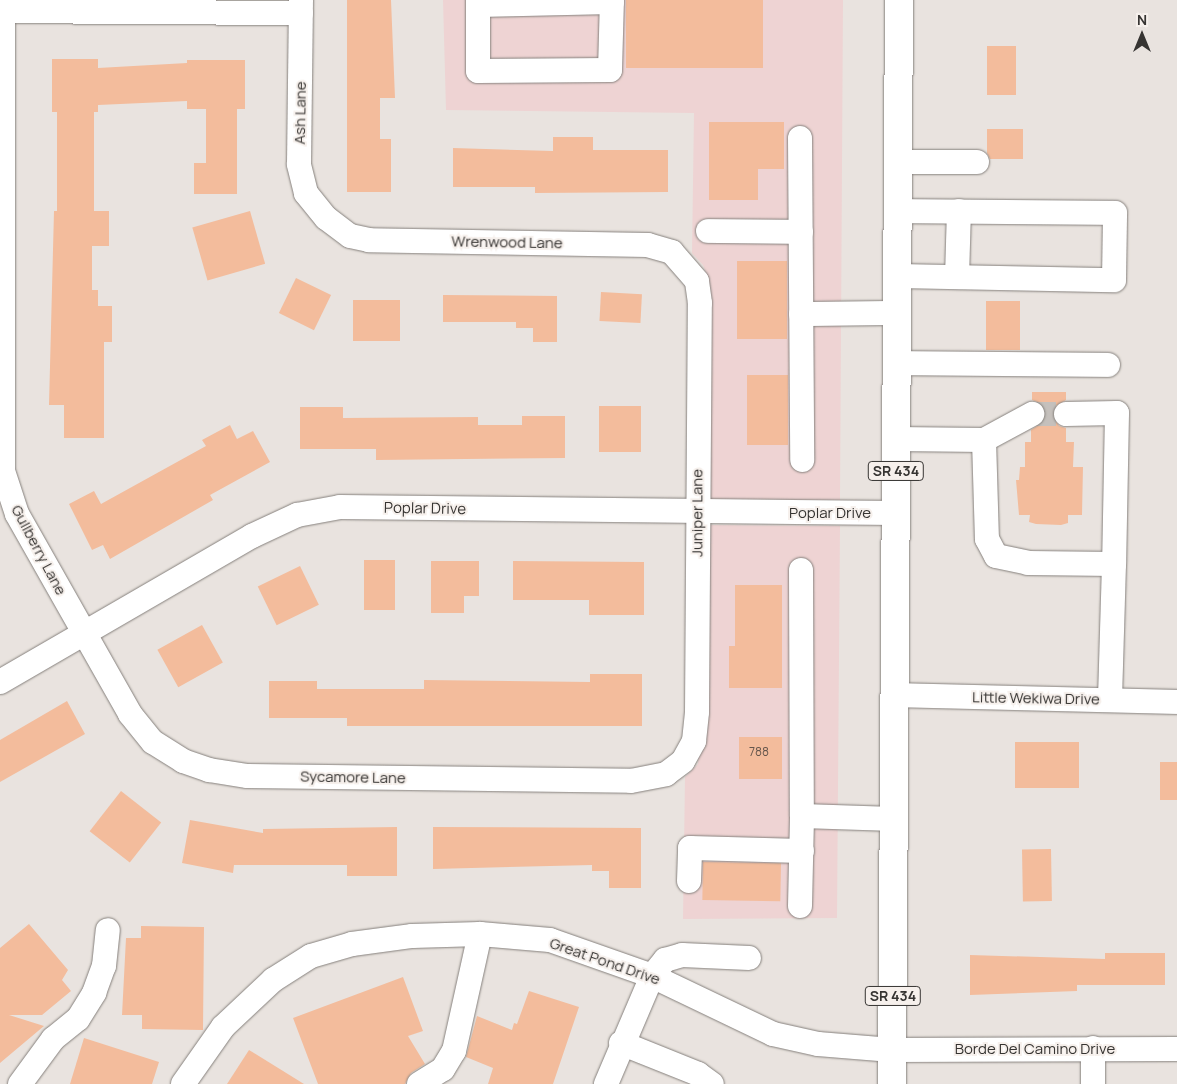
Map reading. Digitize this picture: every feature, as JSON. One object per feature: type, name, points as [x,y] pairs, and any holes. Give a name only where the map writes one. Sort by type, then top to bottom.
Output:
[{"type":"main road","name":"SR 434","points":[[892,1084],[900,0]]},
{"type":"street","points":[[612,1],[610,70],[478,71],[478,2],[612,1]]},
{"type":"street","points":[[2,11],[301,6]]},
{"type":"street","name":"Ash Lane","points":[[301,6],[299,164],[306,193],[326,218]]},
{"type":"street","name":"Gullberry Lane","points":[[2,11],[2,471],[17,514],[85,635]]},
{"type":"street","points":[[800,138],[802,460]]},
{"type":"street","points":[[899,162],[978,162]]},
{"type":"street","points":[[897,276],[1114,280],[1115,213],[898,211]]},
{"type":"street","points":[[957,277],[959,211]]},
{"type":"street","name":"Wrenwood Lane","points":[[326,218],[350,236],[369,240],[648,245],[672,252],[687,266]]},
{"type":"street","points":[[708,231],[801,232]]},
{"type":"street","name":"Juniper Lane","points":[[683,761],[694,741],[697,712],[700,303],[697,280],[687,266]]},
{"type":"street","points":[[801,314],[897,313]]},
{"type":"street","points":[[897,363],[1108,366]]},
{"type":"street","points":[[1066,414],[1117,413],[1110,700]]},
{"type":"street","points":[[896,439],[984,440],[1032,414]]},
{"type":"street","points":[[984,440],[987,539],[996,556],[1028,563],[1114,564]]},
{"type":"street","name":"Poplar Drive","points":[[0,682],[85,635],[252,536],[297,515],[340,507],[697,513],[896,513]]},
{"type":"street","points":[[800,906],[802,851],[801,570]]},
{"type":"street","name":"Sycamore Lane","points":[[85,635],[130,714],[153,742],[182,761],[209,770],[248,776],[631,781],[666,774],[683,761]]},
{"type":"street","name":"Little Wekiwa Drive","points":[[894,695],[1177,702]]},
{"type":"street","points":[[802,816],[894,819]]},
{"type":"street","points":[[689,881],[690,848],[802,851]]},
{"type":"street","points":[[20,1084],[53,1039],[78,1019],[94,992],[104,966],[108,930]]},
{"type":"street","points":[[418,1084],[443,1069],[454,1051],[480,934]]},
{"type":"street","name":"Great Pond Drive","points":[[183,1084],[223,1027],[273,980],[311,956],[369,941],[412,936],[480,934],[550,940],[652,976],[773,1034],[818,1044],[892,1050]]},
{"type":"street","points":[[606,1084],[621,1043],[652,976],[665,960],[682,955],[749,958]]},
{"type":"street","points":[[621,1043],[698,1074],[712,1084]]},
{"type":"street","points":[[1093,1048],[1093,1084]]},
{"type":"street","name":"Borde Del Camino Drive","points":[[892,1050],[1177,1049]]},
{"type":"shaded area","points":[[443,0],[843,0],[840,500],[708,500],[708,278],[703,265],[692,253],[694,113],[446,110]]},
{"type":"shaded area","points":[[708,525],[840,526],[837,918],[683,919],[685,777],[698,764]]},
{"type":"building","points":[[347,0],[391,0],[395,98],[380,98],[380,139],[391,139],[391,192],[347,192]]},
{"type":"building","points":[[626,0],[763,0],[763,68],[626,68]]},
{"type":"building","points":[[987,46],[1016,46],[1016,95],[987,95]]},
{"type":"building","points":[[52,59],[98,59],[98,68],[187,63],[187,60],[245,60],[245,109],[237,109],[237,194],[194,194],[194,163],[206,163],[206,109],[187,109],[187,101],[98,105],[98,112],[94,112],[94,211],[109,211],[109,246],[92,246],[92,290],[98,290],[98,306],[112,306],[112,342],[104,342],[104,438],[64,438],[64,405],[49,405],[54,211],[57,211],[57,112],[52,112]]},
{"type":"building","points":[[709,122],[784,122],[784,169],[758,169],[758,200],[709,200]]},
{"type":"building","points":[[987,129],[1023,129],[1023,159],[990,159],[987,153]]},
{"type":"building","points":[[553,137],[593,137],[593,150],[668,150],[668,192],[535,193],[535,187],[453,187],[453,148],[553,151]]},
{"type":"building","points":[[250,211],[265,264],[207,280],[192,228]]},
{"type":"building","points":[[737,261],[787,261],[787,339],[737,339]]},
{"type":"building","points":[[296,278],[331,295],[314,330],[279,313]]},
{"type":"building","points":[[601,292],[642,294],[640,323],[599,321]]},
{"type":"building","points":[[443,295],[557,296],[557,342],[533,342],[533,328],[516,328],[516,322],[443,322]]},
{"type":"building","points":[[353,300],[400,300],[400,341],[353,341]]},
{"type":"building","points":[[986,301],[1020,301],[1020,350],[986,350]]},
{"type":"building","points":[[747,375],[788,375],[788,445],[747,445]]},
{"type":"building","points":[[1032,392],[1066,392],[1066,400],[1054,407],[1052,415],[1059,426],[1066,428],[1066,442],[1074,442],[1073,467],[1083,467],[1082,515],[1068,515],[1068,523],[1061,525],[1036,524],[1029,522],[1030,515],[1019,515],[1016,480],[1019,480],[1020,467],[1025,467],[1025,442],[1031,442],[1031,430],[1043,422],[1046,415],[1040,403],[1032,400]]},
{"type":"building","points":[[599,406],[641,406],[641,452],[599,452]]},
{"type":"building","points":[[300,407],[343,407],[343,418],[478,417],[478,425],[522,425],[522,416],[565,416],[565,458],[376,460],[376,449],[300,449]]},
{"type":"building","points":[[230,425],[237,439],[253,431],[270,462],[210,495],[213,500],[110,559],[103,545],[92,550],[69,504],[94,491],[101,504],[206,446],[202,440]]},
{"type":"building","points":[[364,560],[395,560],[395,610],[364,610]]},
{"type":"building","points":[[431,561],[479,561],[479,596],[464,596],[464,613],[431,613]]},
{"type":"building","points":[[513,561],[644,562],[644,615],[589,615],[589,600],[513,600]]},
{"type":"building","points":[[300,566],[319,605],[277,625],[258,587]]},
{"type":"building","points":[[735,585],[782,585],[782,688],[729,688],[729,646],[735,646]]},
{"type":"building","points":[[202,625],[223,663],[178,687],[157,650]]},
{"type":"building","points":[[590,674],[642,674],[642,726],[347,726],[347,718],[269,718],[269,681],[317,681],[317,689],[424,689],[424,680],[590,682]]},
{"type":"building","points":[[67,701],[85,734],[0,782],[0,740]]},
{"type":"building","points":[[739,737],[782,737],[782,779],[739,779]]},
{"type":"building","points":[[1015,742],[1079,742],[1079,788],[1015,788]]},
{"type":"building","points":[[1160,762],[1177,762],[1177,800],[1160,800]]},
{"type":"building","points":[[121,791],[161,822],[130,863],[90,831]]},
{"type":"building","points":[[190,820],[263,833],[263,829],[397,827],[397,876],[347,876],[347,865],[234,865],[233,873],[182,863]]},
{"type":"building","points":[[433,827],[641,828],[641,888],[609,888],[609,871],[592,871],[592,865],[433,869]]},
{"type":"building","points":[[1051,849],[1052,901],[1023,901],[1022,850]]},
{"type":"building","points":[[703,862],[781,863],[780,901],[702,900]]},
{"type":"building","points":[[29,924],[68,970],[62,980],[71,991],[42,1015],[9,1015],[44,1026],[0,1063],[0,948]]},
{"type":"building","points":[[141,926],[204,927],[203,1030],[142,1029],[142,1015],[122,1015],[126,938],[141,938]]},
{"type":"building","points":[[1105,953],[1165,953],[1165,985],[1077,985],[1077,991],[970,995],[970,955],[1105,959]]},
{"type":"building","points":[[403,977],[423,1031],[408,1036],[425,1064],[411,1073],[405,1084],[318,1084],[293,1018]]},
{"type":"building","points":[[529,991],[579,1007],[553,1084],[488,1084],[493,1068],[466,1057],[477,1016],[512,1030],[514,1023],[517,1024]]},
{"type":"building","points":[[84,1038],[159,1062],[152,1084],[70,1084]]},
{"type":"building","points":[[249,1050],[304,1084],[227,1084]]},
{"type":"tunnel","points":[[1032,414],[1066,414]]}]
